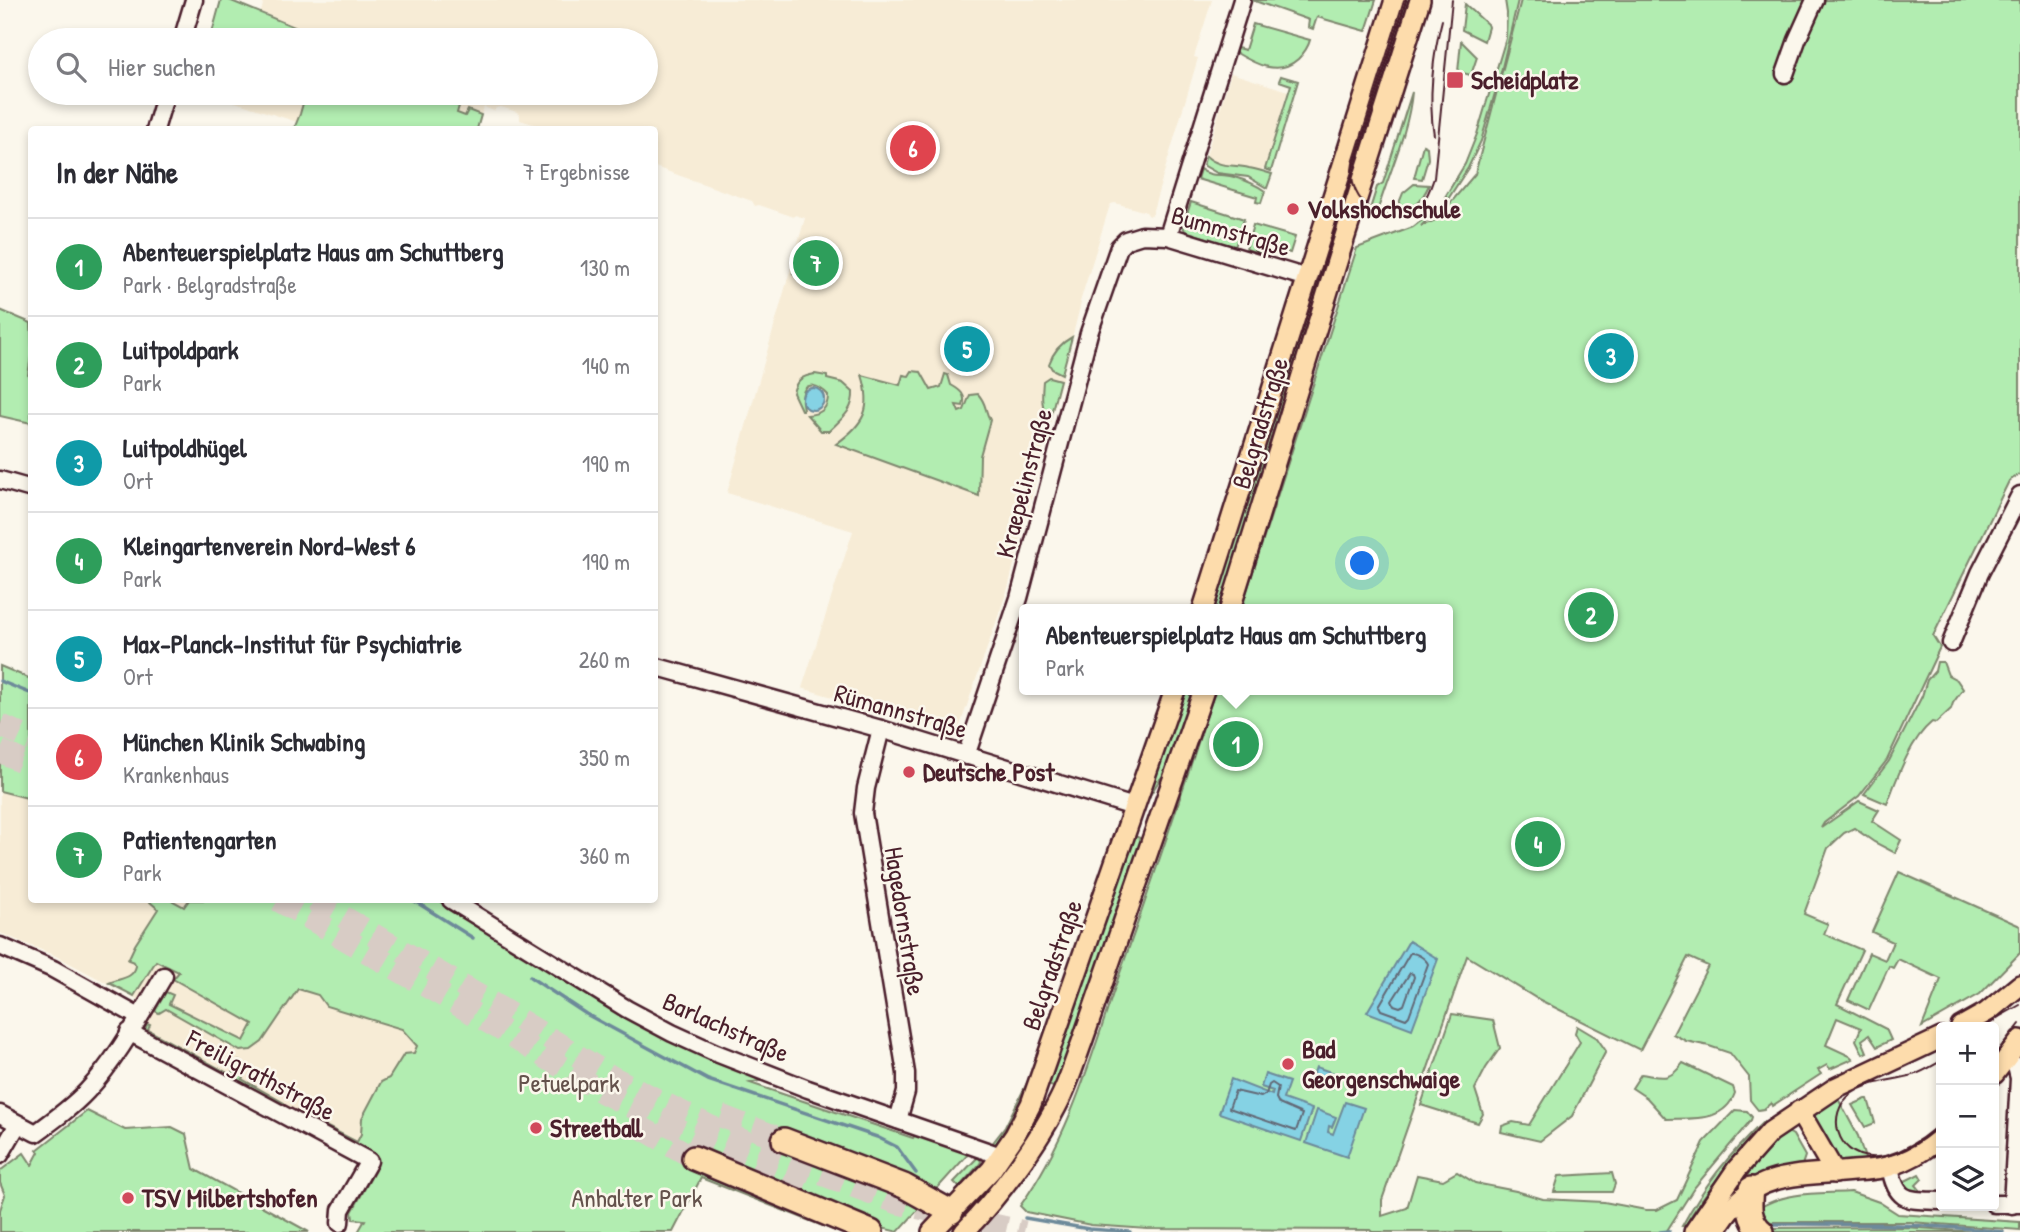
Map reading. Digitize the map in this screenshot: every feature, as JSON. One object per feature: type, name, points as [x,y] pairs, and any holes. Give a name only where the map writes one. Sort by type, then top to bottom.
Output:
[{"type":"highway","points":[[784,1140],[904,1186],[951,1212]]},
{"type":"highway","points":[[694,1158],[871,1232]]},
{"type":"highway","points":[[1751,1189],[1749,1210],[1757,1228],[1762,1232]]},
{"type":"main road","name":"Belgradstraße","points":[[1205,604],[1395,0]]},
{"type":"main road","name":"Belgradstraße","points":[[1232,604],[1420,0]]},
{"type":"main road","points":[[1310,272],[1340,252]]},
{"type":"main road","name":"Belgradstraße","points":[[932,1232],[991,1170],[1031,1104],[1173,695]]},
{"type":"main road","name":"Belgradstraße","points":[[974,1229],[1014,1172],[1060,1098],[1091,1019],[1202,695]]},
{"type":"main road","points":[[1970,1022],[1986,1013],[2020,985]]},
{"type":"main road","points":[[1694,1232],[1737,1169],[1770,1132],[1837,1087],[1936,1040]]},
{"type":"main road","points":[[1999,1067],[2020,1040]]},
{"type":"main road","points":[[1040,1082],[1045,1088],[1055,1092],[1065,1086]]},
{"type":"main road","points":[[1031,1104],[1039,1103],[1048,1107],[1051,1115]]},
{"type":"main road","points":[[1799,1111],[1835,1173]]},
{"type":"main road","points":[[1782,1123],[1797,1129],[1809,1151],[1811,1162],[1805,1175]]},
{"type":"main road","points":[[1715,1232],[1734,1204],[1751,1189],[1767,1181],[1789,1176],[1890,1166],[1936,1141]]},
{"type":"main road","points":[[951,1212],[974,1229]]},
{"type":"street","points":[[186,28],[194,0]]},
{"type":"street","points":[[1168,236],[1242,0]]},
{"type":"street","points":[[1785,74],[1815,0]]},
{"type":"street","points":[[156,126],[162,105]]},
{"type":"street","name":"Bummstraße","points":[[1142,235],[1168,236],[1310,272]]},
{"type":"street","name":"Kraepelinstraße","points":[[967,756],[1021,589],[1094,317],[1119,247],[1126,240],[1142,235]]},
{"type":"street","points":[[0,480],[28,488]]},
{"type":"street","points":[[1951,643],[1980,573],[2020,495]]},
{"type":"street","name":"Rümannstraße","points":[[658,667],[881,729],[1134,807]]},
{"type":"street","name":"Hagedornstraße","points":[[881,729],[866,788],[863,813],[906,1073],[906,1091],[898,1120]]},
{"type":"street","name":"Barlachstraße","points":[[456,903],[627,1009],[672,1033],[808,1090],[1001,1156]]},
{"type":"street","points":[[0,946],[53,970],[139,1017]]},
{"type":"street","points":[[0,1114],[36,1133],[89,1089],[164,976]]},
{"type":"street","name":"Freiligrathstraße","points":[[129,1032],[369,1161],[341,1210],[341,1223]]},
{"type":"street","points":[[2006,1058],[2016,1066],[2019,1078],[2016,1204]]},
{"type":"street","points":[[0,1156],[18,1124]]},
{"type":"street","points":[[1890,1166],[1892,1181],[1898,1193],[1909,1199],[1936,1201]]},
{"type":"shaded area","points":[[264,0],[1212,0],[1194,57],[1198,58],[1153,214],[1149,216],[1146,212],[1115,203],[1109,208],[1080,302],[1008,588],[957,734],[802,688],[853,531],[727,493],[805,218],[755,206],[752,201],[658,168],[658,126],[539,126],[520,120],[517,112],[501,107],[494,111],[484,107],[481,115],[468,110],[465,116],[456,113],[449,105],[658,105],[658,28],[298,28],[261,12]]},
{"type":"shaded area","points":[[1231,73],[1288,91],[1265,169],[1262,171],[1248,167],[1223,166],[1206,156]]},
{"type":"shaded area","points":[[244,105],[302,105],[297,122]]},
{"type":"shaded area","points":[[0,778],[28,789],[28,903],[187,903],[152,958],[277,1022],[298,989],[436,1029],[392,1173],[129,1029],[137,999],[56,956],[0,933]]},
{"type":"green space","points":[[221,0],[229,0],[297,28],[213,28]]},
{"type":"green space","points":[[1252,0],[1376,0],[1366,31],[1317,17],[1313,29],[1308,27],[1309,20]]},
{"type":"green space","points":[[1399,0],[1412,0],[1345,207],[1350,164]]},
{"type":"green space","points":[[1505,0],[1518,0],[1500,76],[1481,141],[1448,199],[1445,197],[1465,164],[1477,134],[1506,38]]},
{"type":"green space","points":[[1521,0],[2020,0],[2020,474],[2009,481],[1933,636],[1940,647],[1887,760],[1859,796],[1821,828],[1859,801],[1879,810],[1872,821],[1901,840],[1895,853],[1854,828],[1844,833],[1828,848],[1804,914],[1828,924],[1824,934],[1862,950],[1837,1004],[1886,1029],[1891,1040],[1877,1047],[1869,1035],[1862,1040],[1867,1052],[1863,1054],[1856,1040],[1861,1028],[1837,1018],[1826,1045],[1853,1059],[1830,1069],[1827,1065],[1818,1070],[1821,1074],[1772,1106],[1771,1103],[1758,1110],[1750,1100],[1749,1077],[1730,1053],[1686,1041],[1673,1034],[1708,966],[1688,957],[1640,1050],[1536,998],[1467,956],[1382,1200],[1382,1216],[1407,1208],[1417,1175],[1443,1180],[1457,1172],[1475,1183],[1543,1199],[1604,1202],[1657,1210],[1677,1200],[1704,1142],[1735,1110],[1747,1111],[1752,1117],[1751,1120],[1694,1188],[1666,1232],[1148,1229],[1091,1225],[1026,1212],[1020,1206],[1051,1155],[1076,1100],[1213,695],[1453,695],[1453,604],[1243,604],[1357,248],[1413,227],[1430,214],[1421,226],[1436,220],[1475,174]]},
{"type":"green space","points":[[1465,4],[1487,24],[1484,41],[1462,30]]},
{"type":"green space","points":[[1253,24],[1310,40],[1302,55],[1290,64],[1275,68],[1266,67],[1235,52],[1237,48],[1245,50]]},
{"type":"green space","points":[[1461,41],[1477,57],[1471,75],[1458,72]]},
{"type":"green space","points":[[1281,76],[1298,81],[1271,171],[1265,169],[1291,85],[1279,81]]},
{"type":"green space","points":[[1412,92],[1403,135],[1379,206],[1375,209],[1371,206],[1377,187],[1383,183]]},
{"type":"green space","points":[[303,105],[457,105],[459,106],[457,113],[465,116],[468,110],[481,115],[478,126],[295,126]]},
{"type":"green space","points":[[1423,145],[1427,147],[1428,159],[1422,179],[1414,178]]},
{"type":"green space","points":[[1206,156],[1221,164],[1272,174],[1267,188],[1248,177],[1217,173],[1203,165]]},
{"type":"green space","points":[[1200,169],[1250,182],[1265,191],[1261,203],[1256,202],[1257,197],[1197,179]]},
{"type":"green space","points":[[1414,184],[1429,185],[1416,204],[1395,213],[1403,193]]},
{"type":"green space","points":[[1191,202],[1244,219],[1235,247],[1185,231],[1183,226]]},
{"type":"green space","points":[[1253,225],[1295,237],[1290,253],[1280,250],[1266,255],[1246,249]]},
{"type":"green space","points":[[803,242],[838,253],[829,284],[793,273]]},
{"type":"green space","points":[[1319,269],[1325,269],[1278,433],[1267,429]]},
{"type":"green space","points":[[0,310],[28,322],[28,422],[0,416]]},
{"type":"green space","points":[[1072,337],[1062,374],[1052,369],[1049,364],[1058,348]]},
{"type":"green space","points":[[912,371],[921,372],[931,390],[941,387],[945,374],[948,375],[951,385],[963,396],[963,406],[956,405],[959,412],[964,410],[970,395],[978,394],[983,401],[990,420],[980,456],[979,496],[836,444],[853,430],[864,415],[867,397],[862,375],[900,385],[903,375],[909,376]]},
{"type":"green space","points":[[815,374],[843,383],[853,392],[849,410],[829,431],[821,431],[807,415],[822,410],[827,404],[828,395],[817,387],[809,386],[803,392],[801,410],[793,393],[800,379]]},
{"type":"green space","points":[[1049,377],[1060,380],[1050,418],[1043,406],[1042,396],[1043,381]]},
{"type":"green space","points":[[1266,432],[1277,435],[1225,604],[1213,604]]},
{"type":"green space","points":[[1937,662],[1943,662],[1948,675],[1957,680],[1963,689],[1951,709],[1936,723],[1932,722],[1917,739],[1887,804],[1864,794],[1889,761],[1922,696],[1927,680],[1935,671]]},
{"type":"green space","points":[[0,666],[28,678],[28,798],[0,791]]},
{"type":"green space","points":[[1178,695],[1195,695],[1170,769],[1142,805]]},
{"type":"green space","points":[[1132,835],[1145,840],[1058,1085],[1053,1087],[1048,1085],[1046,1080]]},
{"type":"green space","points":[[1899,872],[2020,926],[2020,953],[1980,994],[1922,1027],[1941,979],[1898,959],[1893,968],[1889,966],[1869,1010],[1848,1000],[1869,953],[1885,960],[1893,942],[1872,932]]},
{"type":"green space","name":"Petuelpark","points":[[151,903],[177,903],[184,907],[187,903],[445,903],[763,1080],[750,1083],[913,1138],[917,1132],[971,1151],[898,1232],[874,1226],[838,1232],[701,1178],[673,1232],[358,1232],[365,1220],[353,1219],[352,1212],[375,1170],[374,1164],[295,1117],[298,1112],[357,1142],[361,1134],[362,1118],[381,1082],[389,1078],[404,1054],[414,1053],[417,1046],[402,1029],[326,1006],[318,995],[298,989],[262,1042],[251,1050],[240,1051],[166,1009],[159,1013],[155,1011],[166,992],[173,995],[169,1004],[244,1041],[253,1024],[173,979],[179,972],[156,961],[134,996],[109,983],[129,976],[134,970],[134,962],[128,960],[158,909]]},
{"type":"green space","points":[[1452,1014],[1493,1020],[1500,1048],[1475,1089],[1483,1114],[1478,1123],[1421,1105]]},
{"type":"green space","points":[[147,1024],[150,1025],[148,1030],[231,1075],[239,1061],[249,1066],[242,1079],[284,1103],[282,1109],[144,1033]]},
{"type":"green space","points":[[1577,1026],[1597,1038],[1606,1051],[1572,1116],[1540,1141],[1501,1132],[1502,1126],[1513,1122],[1529,1125],[1580,1042],[1575,1033]]},
{"type":"green space","points":[[1039,1059],[1041,1063],[1015,1117],[997,1144],[991,1145],[1005,1127]]},
{"type":"green space","points":[[1683,1063],[1733,1087],[1735,1093],[1723,1110],[1706,1117],[1666,1119],[1647,1098],[1632,1088],[1641,1074],[1669,1076]]},
{"type":"green space","points":[[1836,1095],[1858,1136],[1867,1165],[1845,1166],[1834,1160],[1811,1112]]},
{"type":"green space","points":[[1866,1099],[1875,1123],[1865,1127],[1852,1105]]},
{"type":"green space","name":"TSV Milbertshofen","points":[[87,1111],[125,1130],[172,1127],[186,1134],[194,1169],[309,1232],[0,1232],[0,1210],[5,1195],[0,1183],[0,1171],[24,1153],[32,1165],[39,1152],[37,1150]]},
{"type":"green space","points":[[1763,1122],[1763,1128],[1721,1174],[1685,1226],[1682,1226],[1718,1171]]},
{"type":"green space","points":[[1786,1131],[1793,1135],[1805,1156],[1802,1165],[1713,1219],[1779,1135]]},
{"type":"green space","points":[[979,1156],[981,1162],[959,1187],[954,1182]]},
{"type":"green space","points":[[1612,1173],[1615,1184],[1612,1192],[1554,1192],[1559,1176]]},
{"type":"green space","points":[[1919,1174],[1922,1179],[1916,1185],[1921,1191],[1906,1190],[1905,1181]]},
{"type":"green space","points":[[1851,1192],[1879,1202],[1898,1214],[2020,1222],[2020,1230],[1910,1222],[1769,1222],[1772,1228],[1905,1227],[1976,1232],[1763,1230],[1761,1207],[1771,1202],[1804,1194]]},
{"type":"water","points":[[813,388],[821,391],[824,399],[821,407],[813,410],[805,407],[802,399],[805,391]]},
{"type":"water","points":[[1409,941],[1438,959],[1412,1029],[1367,1012]]},
{"type":"water","points":[[1316,1067],[1340,1075],[1332,1088],[1311,1081]]},
{"type":"water","points":[[1265,1074],[1289,1082],[1283,1099],[1312,1109],[1301,1141],[1219,1113],[1231,1079],[1272,1095],[1273,1091],[1261,1087]]},
{"type":"water","points":[[1345,1102],[1364,1108],[1347,1157],[1306,1143],[1317,1110],[1336,1117],[1332,1127],[1329,1126],[1328,1132],[1333,1134]]},
{"type":"waterway","points":[[0,681],[28,692]]},
{"type":"waterway","points":[[418,903],[473,938]]},
{"type":"waterway","points":[[530,977],[586,1014],[708,1080],[877,1137],[897,1147],[916,1173]]},
{"type":"waterway","points":[[1025,1218],[1089,1229],[1130,1232]]},
{"type":"waterway","points":[[1769,1224],[1916,1226],[2003,1232]]},
{"type":"waterway","points":[[1660,1232],[1669,1231]]},
{"type":"tunnel","points":[[0,725],[28,738]]},
{"type":"tunnel","points":[[0,751],[28,764]]},
{"type":"tunnel","points":[[283,903],[495,1026],[604,1093],[702,1141],[813,1188]]},
{"type":"tunnel","points":[[319,903],[612,1077],[709,1126],[811,1170],[898,1203],[1024,1232]]},
{"type":"tunnel","points":[[721,1116],[784,1140]]},
{"type":"tunnel","points":[[642,1128],[694,1158]]},
{"type":"tram line","points":[[1404,0],[1353,163],[1352,178],[1363,202],[1385,215],[1397,216],[1410,212],[1422,203],[1434,178],[1452,0]]},
{"type":"tram line","points":[[1434,135],[1432,77],[1442,20]]},
{"type":"tram line","points":[[1990,1022],[2020,1005]]},
{"type":"tram line","points":[[1999,1051],[2020,1024]]},
{"type":"tram line","points":[[1936,1064],[1917,1074],[1873,1084],[1851,1094],[1843,1102],[1837,1122],[1838,1132],[1849,1149],[1870,1157],[1900,1152],[1936,1128]]},
{"type":"place","name":"Scheidplatz","points":[[1455,80]]},
{"type":"place","name":"München Klinik Schwabing","points":[[913,148]]},
{"type":"place","name":"Volkshochschule","points":[[1293,209]]},
{"type":"place","name":"Patientengarten","points":[[816,263]]},
{"type":"place","name":"Max-Planck-Institut für Psychiatrie","points":[[967,349]]},
{"type":"place","name":"Luitpoldhügel","points":[[1611,356]]},
{"type":"place","name":"Luitpoldpark","points":[[1591,615]]},
{"type":"place","name":"Abenteuerspielplatz Haus am Schuttberg","points":[[1236,744]]},
{"type":"place","name":"Deutsche Post","points":[[909,772]]},
{"type":"place","name":"Kleingartenverein Nord-West 6","points":[[1538,844]]},
{"type":"place","name":"Bad Georgenschwaige","points":[[1288,1064]]},
{"type":"place","name":"Streetball","points":[[536,1128]]},
{"type":"place","name":"TSV Milbertshofen","points":[[128,1198]]},
{"type":"park label","name":"Anhalter Park","points":[[637,1198]]}]
